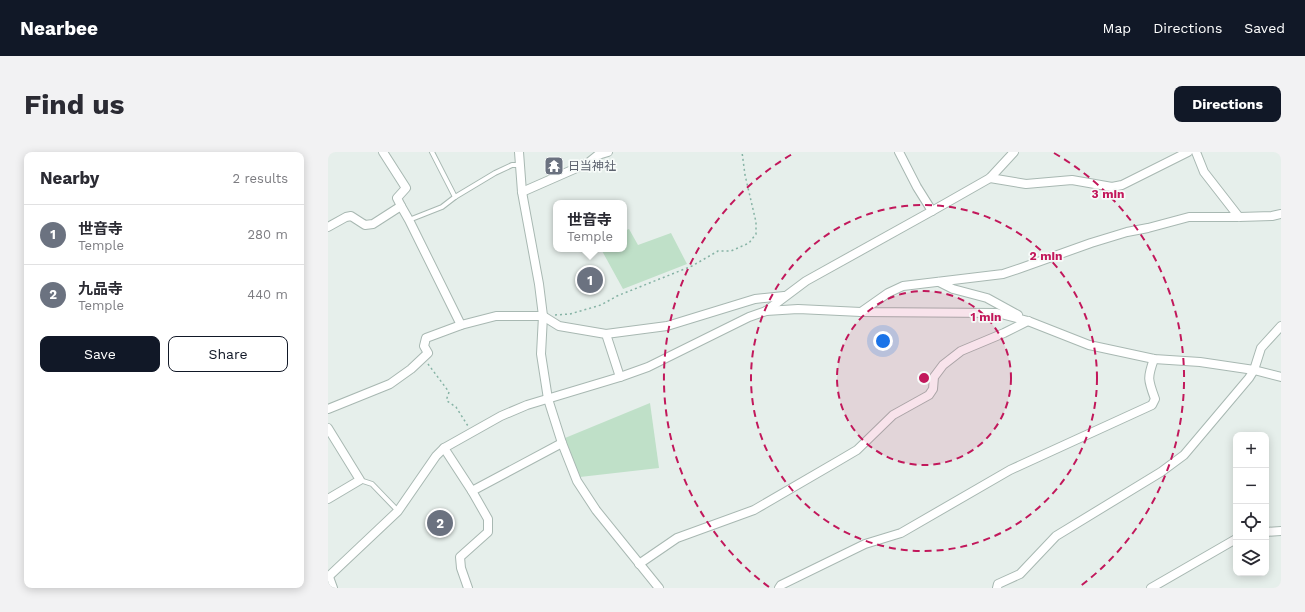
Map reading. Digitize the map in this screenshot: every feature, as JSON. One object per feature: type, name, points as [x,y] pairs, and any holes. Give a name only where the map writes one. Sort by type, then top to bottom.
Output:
[{"type":"street","points":[[382,152],[406,188],[397,198],[410,220],[461,325]]},
{"type":"street","points":[[519,152],[522,192],[539,284],[543,316],[541,354],[548,399],[562,443],[577,481],[596,510],[640,564],[655,587]]},
{"type":"street","points":[[522,192],[588,163],[598,156],[608,152]]},
{"type":"street","points":[[899,152],[917,187],[932,211]]},
{"type":"street","points":[[766,311],[806,281],[990,178],[1014,152]]},
{"type":"street","points":[[990,178],[1026,184],[1072,180],[1112,187],[1122,186],[1188,152]]},
{"type":"street","points":[[1196,152],[1204,172],[1239,217]]},
{"type":"street","points":[[328,227],[346,217],[351,216],[365,225],[372,224],[401,206]]},
{"type":"street","points":[[861,312],[888,293],[903,286],[1003,274],[1091,243],[1127,232],[1189,217],[1272,216],[1281,214]]},
{"type":"street","points":[[939,282],[953,289],[987,298],[1028,321]]},
{"type":"street","points":[[328,409],[390,384],[412,369],[428,353],[424,346],[426,338],[461,325],[496,316],[543,316],[559,326],[606,334],[667,326],[755,299],[786,296]]},
{"type":"street","points":[[333,588],[328,577],[398,511],[436,456],[444,448],[501,416],[526,405],[620,377],[648,367],[749,317],[766,311],[798,309],[861,312],[998,313],[1028,321],[1089,345],[1154,359],[1200,362],[1254,370],[1281,377]]},
{"type":"street","points":[[640,564],[676,538],[754,510],[857,450],[893,415],[929,395],[933,389],[934,377],[943,365],[961,352],[1028,321]]},
{"type":"street","points":[[990,588],[998,586],[1020,574],[1056,536],[1161,472],[1184,455],[1249,378],[1254,370],[1261,348],[1281,326]]},
{"type":"street","points":[[606,334],[620,377]]},
{"type":"street","points":[[779,588],[781,584],[865,544],[901,533],[1010,470],[1152,405],[1156,399],[1149,382],[1149,376],[1154,359]]},
{"type":"street","points":[[328,428],[360,480],[328,499]]},
{"type":"street","points":[[472,491],[562,443]]},
{"type":"street","points":[[444,448],[488,519],[488,532],[460,557],[460,568],[468,588]]},
{"type":"street","points":[[1269,532],[1281,532]]},
{"type":"street","points":[[1151,588],[1234,540]]},
{"type":"lane","points":[[432,152],[455,197]]},
{"type":"lane","points":[[410,220],[442,207],[455,197],[495,173],[512,165],[521,165]]},
{"type":"lane","points":[[360,480],[372,484],[398,511]]},
{"type":"path","points":[[543,316],[570,314],[602,305],[617,296],[692,266],[718,251],[732,251],[749,244],[756,234],[756,222],[745,175],[742,152]]},
{"type":"path","points":[[424,357],[449,392],[447,401],[456,408],[472,432]]},
{"type":"green space","points":[[629,229],[638,245],[671,233],[687,264],[623,289],[603,252],[627,252],[627,230]]},
{"type":"green space","points":[[650,403],[659,468],[580,477],[565,438]]},
{"type":"place","name":"日当神社","points":[[554,166]]},
{"type":"place","name":"世音寺","points":[[590,280]]},
{"type":"place","name":"九品寺","points":[[440,523]]}]
